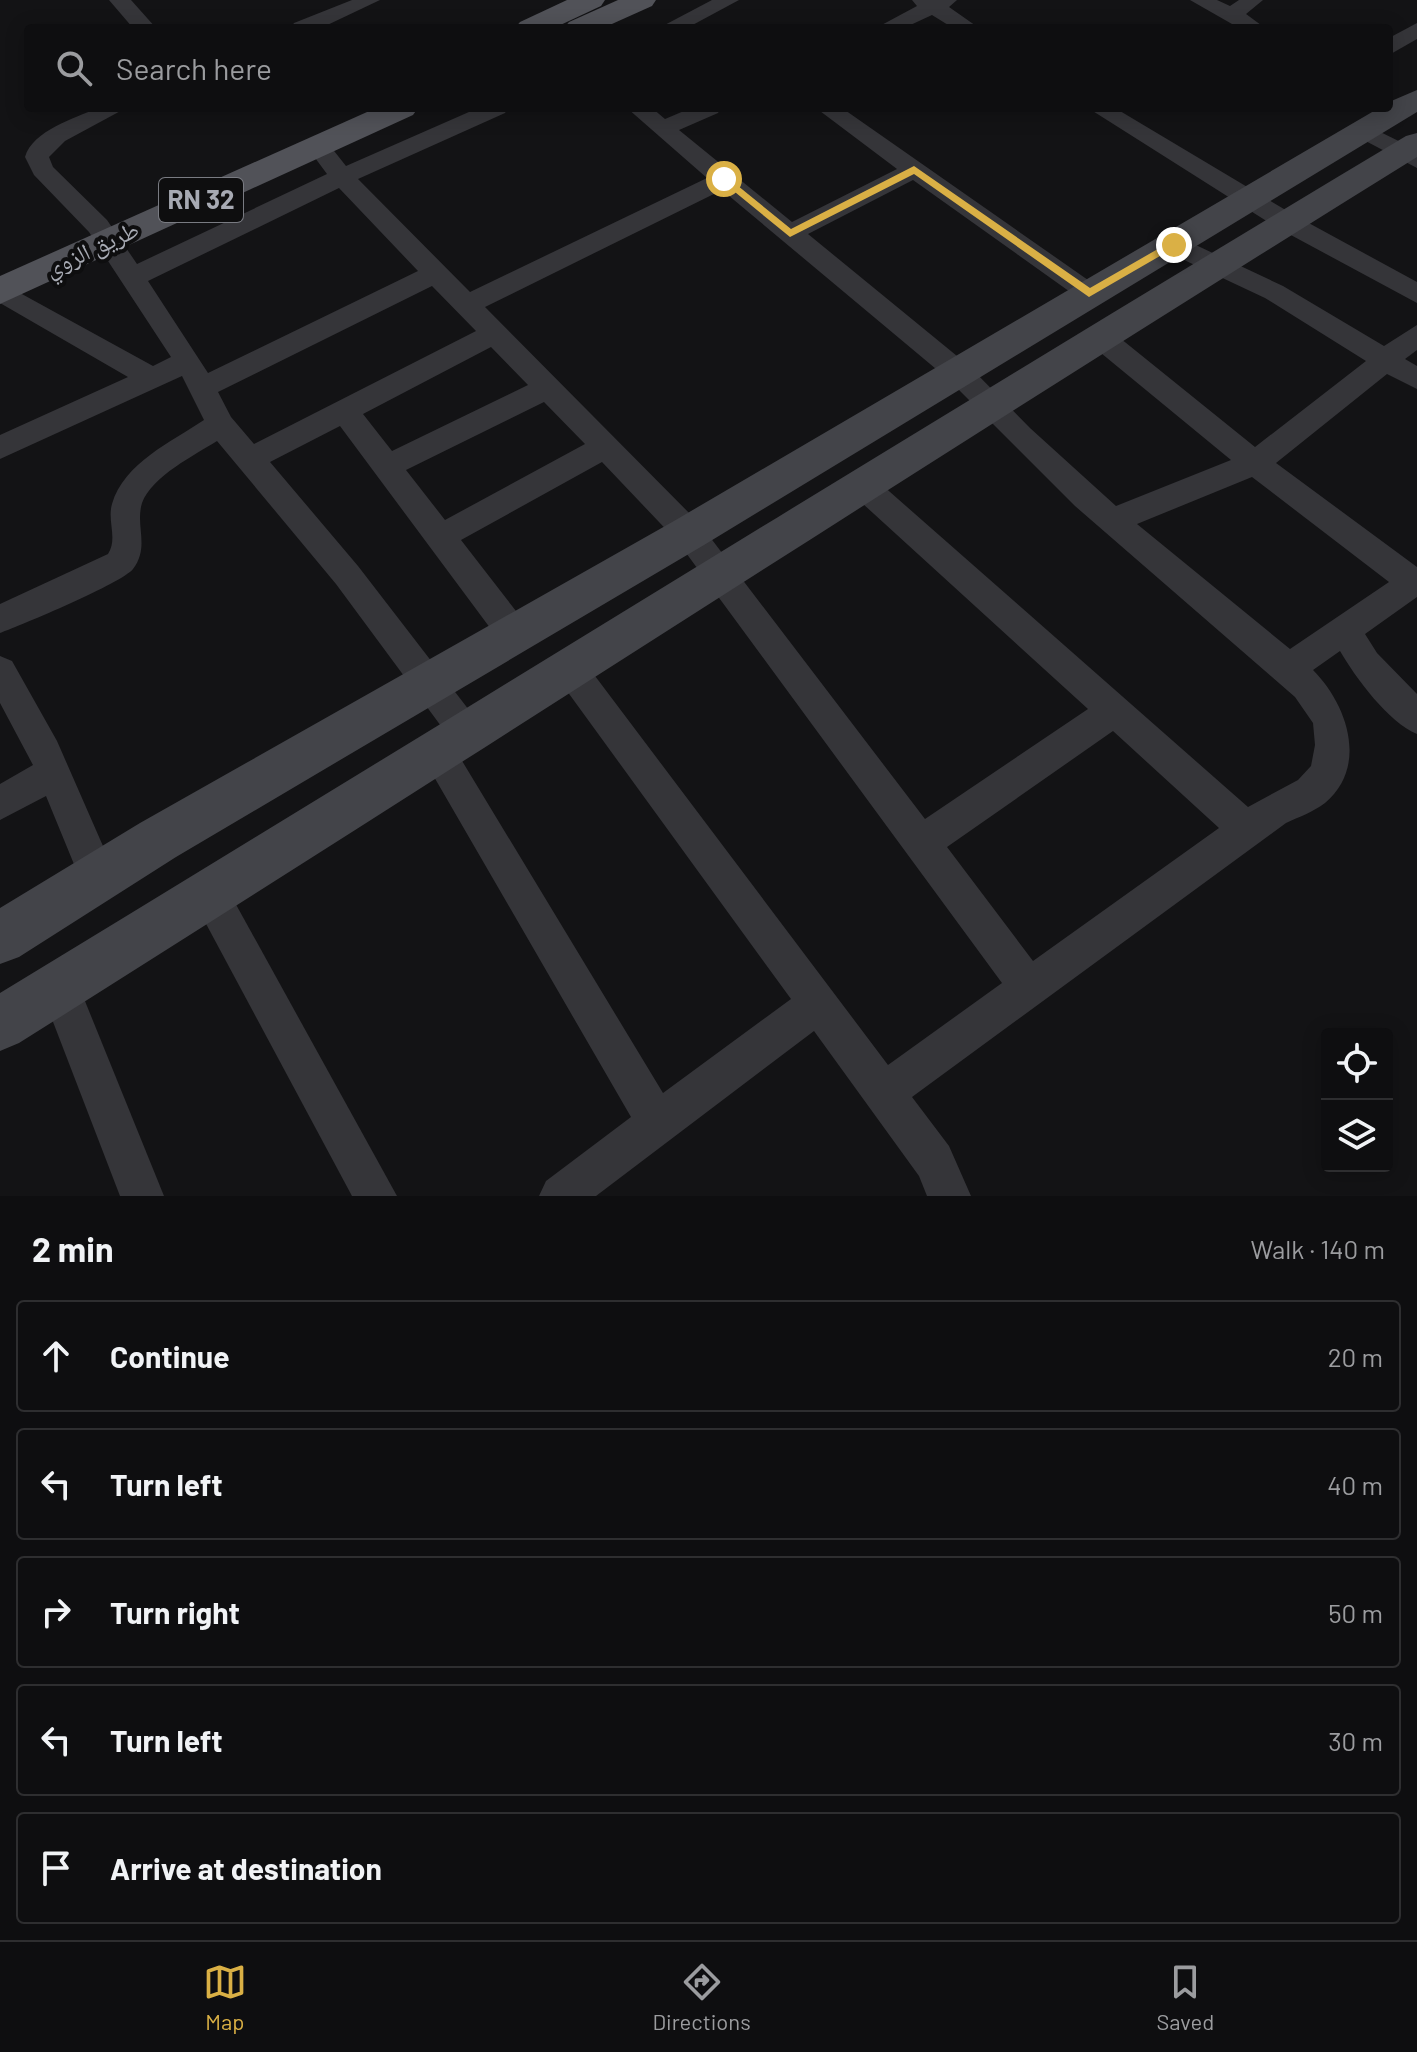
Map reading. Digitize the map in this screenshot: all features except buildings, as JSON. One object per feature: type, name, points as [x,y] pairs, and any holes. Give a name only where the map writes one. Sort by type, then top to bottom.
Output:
[{"type":"main road","points":[[539,24],[591,0]]},
{"type":"main road","points":[[588,24],[642,0]]},
{"type":"main road","name":"طريق الزوي","points":[[0,291],[102,234],[348,112]]},
{"type":"main road","name":"طريق الزوي","points":[[0,269],[102,234],[319,147],[393,112]]},
{"type":"street","points":[[119,0],[141,24]]},
{"type":"street","points":[[312,24],[370,0]]},
{"type":"street","points":[[675,24],[697,6],[729,0]]},
{"type":"street","points":[[1200,0],[1247,24]]},
{"type":"street","points":[[1231,14],[1253,0]]},
{"type":"street","points":[[894,24],[934,2],[963,24]]},
{"type":"street","points":[[697,6],[719,24]]},
{"type":"street","points":[[1393,45],[1417,29]]},
{"type":"street","points":[[107,112],[57,136],[38,152],[42,170],[102,234],[188,361],[220,424],[347,575],[426,685],[452,743],[657,1122]]},
{"type":"street","points":[[131,278],[342,177],[488,112]]},
{"type":"street","points":[[643,112],[958,372],[987,405],[1114,520],[1288,669],[1327,715],[1333,746],[1326,772],[1313,792],[1273,811],[1246,829],[882,1094]]},
{"type":"street","points":[[664,128],[701,112]]},
{"type":"street","points":[[833,112],[1089,293]]},
{"type":"street","points":[[1106,112],[1268,211],[1417,294]]},
{"type":"street","points":[[1122,122],[1140,112]]},
{"type":"street","points":[[0,938],[689,533],[1089,293],[1174,245],[1268,211],[1402,128]]},
{"type":"street","points":[[319,147],[342,177],[689,533],[1029,987]]},
{"type":"street","points":[[790,233],[914,170]]},
{"type":"street","points":[[467,305],[724,179]]},
{"type":"street","points":[[0,1024],[571,670],[987,405],[1217,265],[1268,211]]},
{"type":"street","points":[[1174,245],[1274,292],[1417,379]]},
{"type":"street","points":[[202,388],[436,273]]},
{"type":"street","points":[[0,291],[152,378]]},
{"type":"street","points":[[250,459],[495,333]]},
{"type":"street","points":[[1114,520],[1255,463],[1417,335]]},
{"type":"street","points":[[1100,337],[1255,463],[1415,582],[1288,669]]},
{"type":"street","points":[[0,448],[188,361]]},
{"type":"street","points":[[387,466],[548,388]]},
{"type":"street","points":[[345,411],[514,634]]},
{"type":"street","points":[[0,619],[119,563],[128,548],[126,508],[134,487],[220,424]]},
{"type":"street","points":[[440,537],[605,447]]},
{"type":"street","points":[[862,485],[1246,829]]},
{"type":"street","points":[[1345,630],[1365,663],[1417,718]]},
{"type":"street","points":[[571,670],[934,1161],[949,1196]]},
{"type":"street","points":[[0,671],[54,772],[98,878]]},
{"type":"street","points":[[922,843],[1114,711]]},
{"type":"street","points":[[0,803],[54,772]]},
{"type":"street","points":[[210,894],[375,1196]]},
{"type":"street","points":[[60,988],[142,1196]]},
{"type":"street","points":[[561,1196],[817,1004]]},
{"type":"route","points":[[724,179],[790,233],[914,170],[1089,293],[1174,245]]}]
